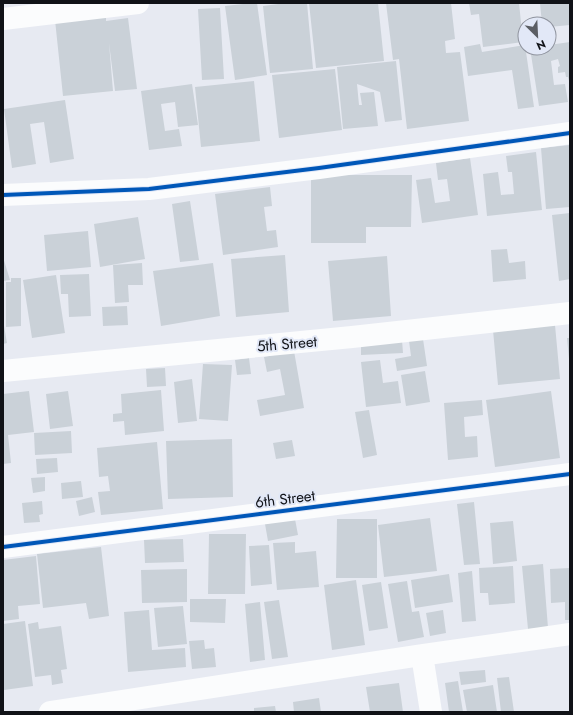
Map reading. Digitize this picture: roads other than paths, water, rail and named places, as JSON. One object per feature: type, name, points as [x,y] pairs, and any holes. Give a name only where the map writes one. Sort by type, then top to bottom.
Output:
[{"type":"street","points":[[3,19],[138,3]]},
{"type":"street","points":[[3,196],[148,188],[319,168],[570,134]]},
{"type":"street","name":"5th Street","points":[[3,371],[352,337],[570,313]]},
{"type":"street","name":"6th Street","points":[[3,547],[570,474]]},
{"type":"street","points":[[50,712],[570,634]]},
{"type":"street","points":[[422,655],[431,712]]}]
